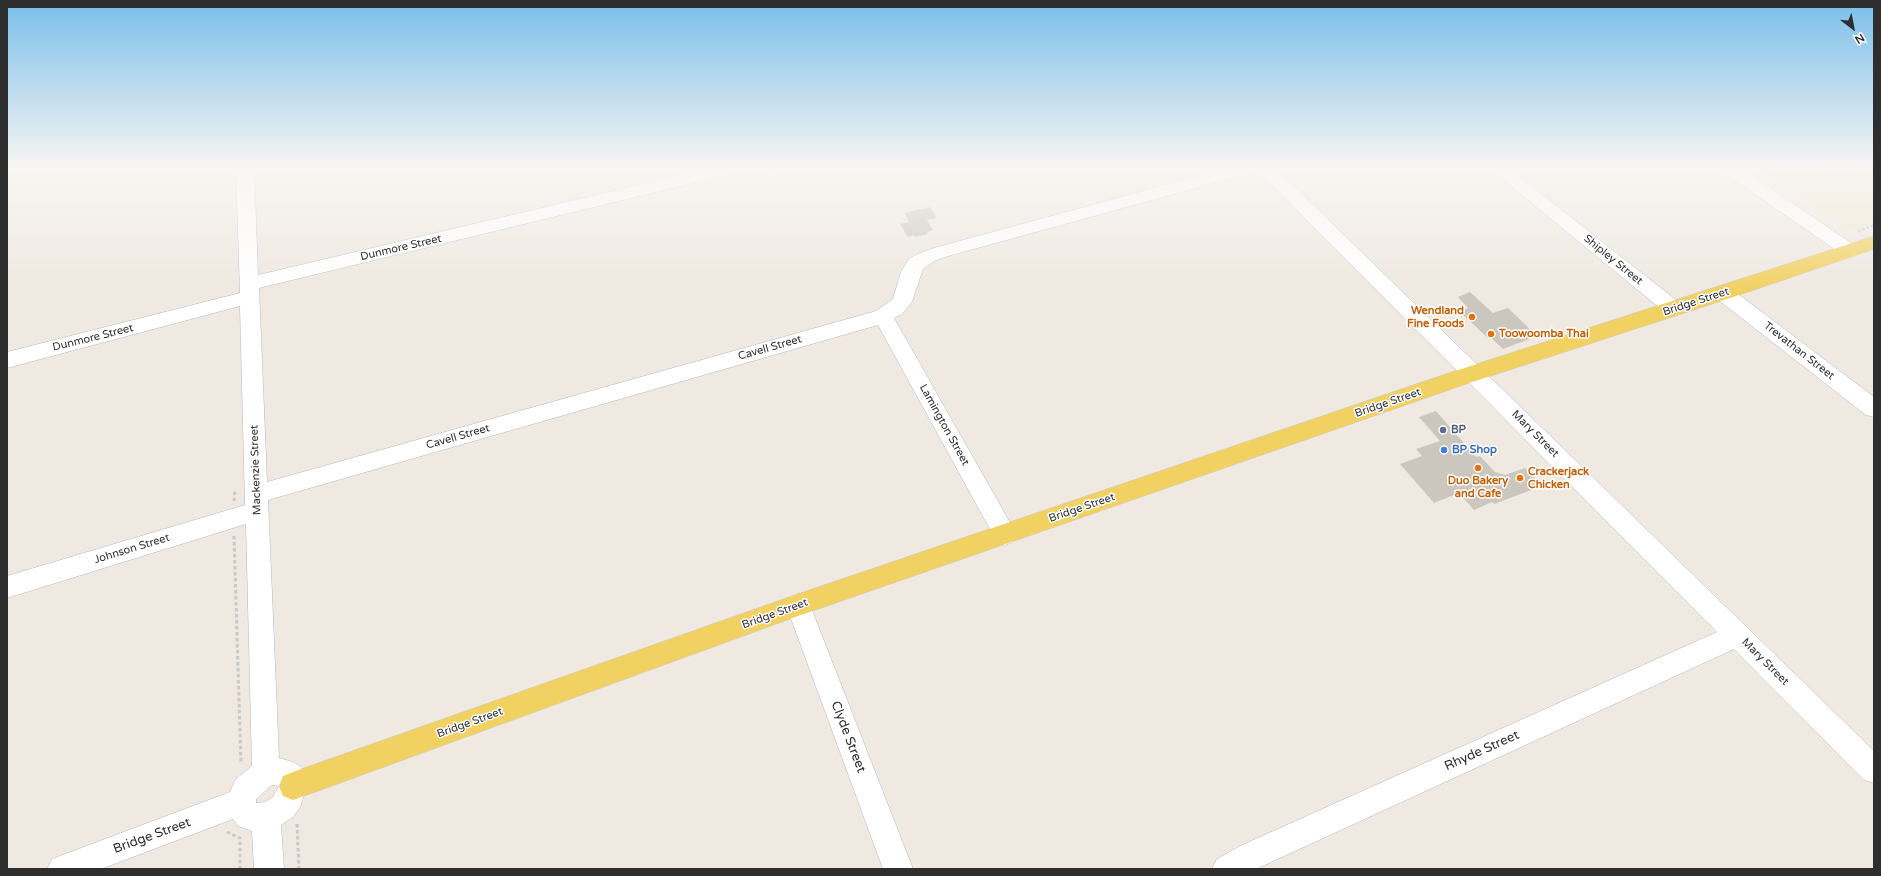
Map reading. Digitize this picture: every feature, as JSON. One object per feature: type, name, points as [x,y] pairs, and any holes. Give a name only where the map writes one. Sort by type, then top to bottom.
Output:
[{"type":"main road","name":"Bridge Street","points":[[293,786],[798,605],[1473,373],[1723,293],[1852,242],[1874,242]]},
{"type":"street","name":"Mackenzie Street","points":[[246,208],[257,502],[254,770]]},
{"type":"street","name":"Dunmore Street","points":[[7,360],[249,290],[553,208]]},
{"type":"street","name":"Cavell Street","points":[[257,502],[883,316],[895,309],[902,302],[911,272],[916,264],[927,257],[948,250],[1118,208]]},
{"type":"street","name":"Mary Street","points":[[1309,208],[1473,373],[1874,770]]},
{"type":"street","name":"Shipley Street","points":[[1547,208],[1674,309]]},
{"type":"street","points":[[1795,208],[1852,242]]},
{"type":"street","name":"Trevathan Street","points":[[1723,293],[1874,409]]},
{"type":"street","name":"Lamington Street","points":[[883,316],[1005,535]]},
{"type":"street","name":"Johnson Street","points":[[7,587],[234,518],[257,502]]},
{"type":"street","name":"Clyde Street","points":[[798,605],[898,869]]},
{"type":"street","name":"Rhyde Street","points":[[1227,869],[1250,856],[1737,635]]},
{"type":"street","points":[[254,770],[283,772],[291,777],[293,786],[290,797],[283,807],[266,817],[260,818],[248,816],[242,808],[241,802],[254,770]]},
{"type":"street","name":"Bridge Street","points":[[62,869],[241,802]]},
{"type":"street","points":[[266,817],[269,869]]},
{"type":"path","points":[[1852,242],[1874,225]]},
{"type":"path","points":[[235,482],[234,518],[254,770]]},
{"type":"path","points":[[297,817],[299,869]]},
{"type":"path","points":[[226,832],[240,838],[240,869]]},
{"type":"shaded area","points":[[1816,208],[1874,208],[1874,222],[1853,230],[1848,229]]},
{"type":"building","points":[[931,208],[937,218],[927,220],[933,230],[927,232],[928,234],[908,237],[900,224],[909,222],[904,213]]},
{"type":"building","points":[[1470,292],[1493,313],[1508,308],[1537,336],[1503,349],[1490,337],[1488,338],[1460,312],[1468,308],[1458,297]]},
{"type":"building","points":[[1436,411],[1476,457],[1480,456],[1495,472],[1505,475],[1525,468],[1542,486],[1494,504],[1492,502],[1474,510],[1459,493],[1434,503],[1400,464],[1422,456],[1416,449],[1440,441],[1419,417]]},
{"type":"place","name":"Wendland Fine Foods","points":[[1472,317]]},
{"type":"place","name":"Toowoomba Thai","points":[[1491,334]]},
{"type":"place","name":"BP","points":[[1443,430]]},
{"type":"place","name":"BP Shop","points":[[1444,450]]},
{"type":"place","name":"Duo Bakery and Cafe","points":[[1478,468]]},
{"type":"place","name":"Crackerjack Chicken","points":[[1520,478]]}]
